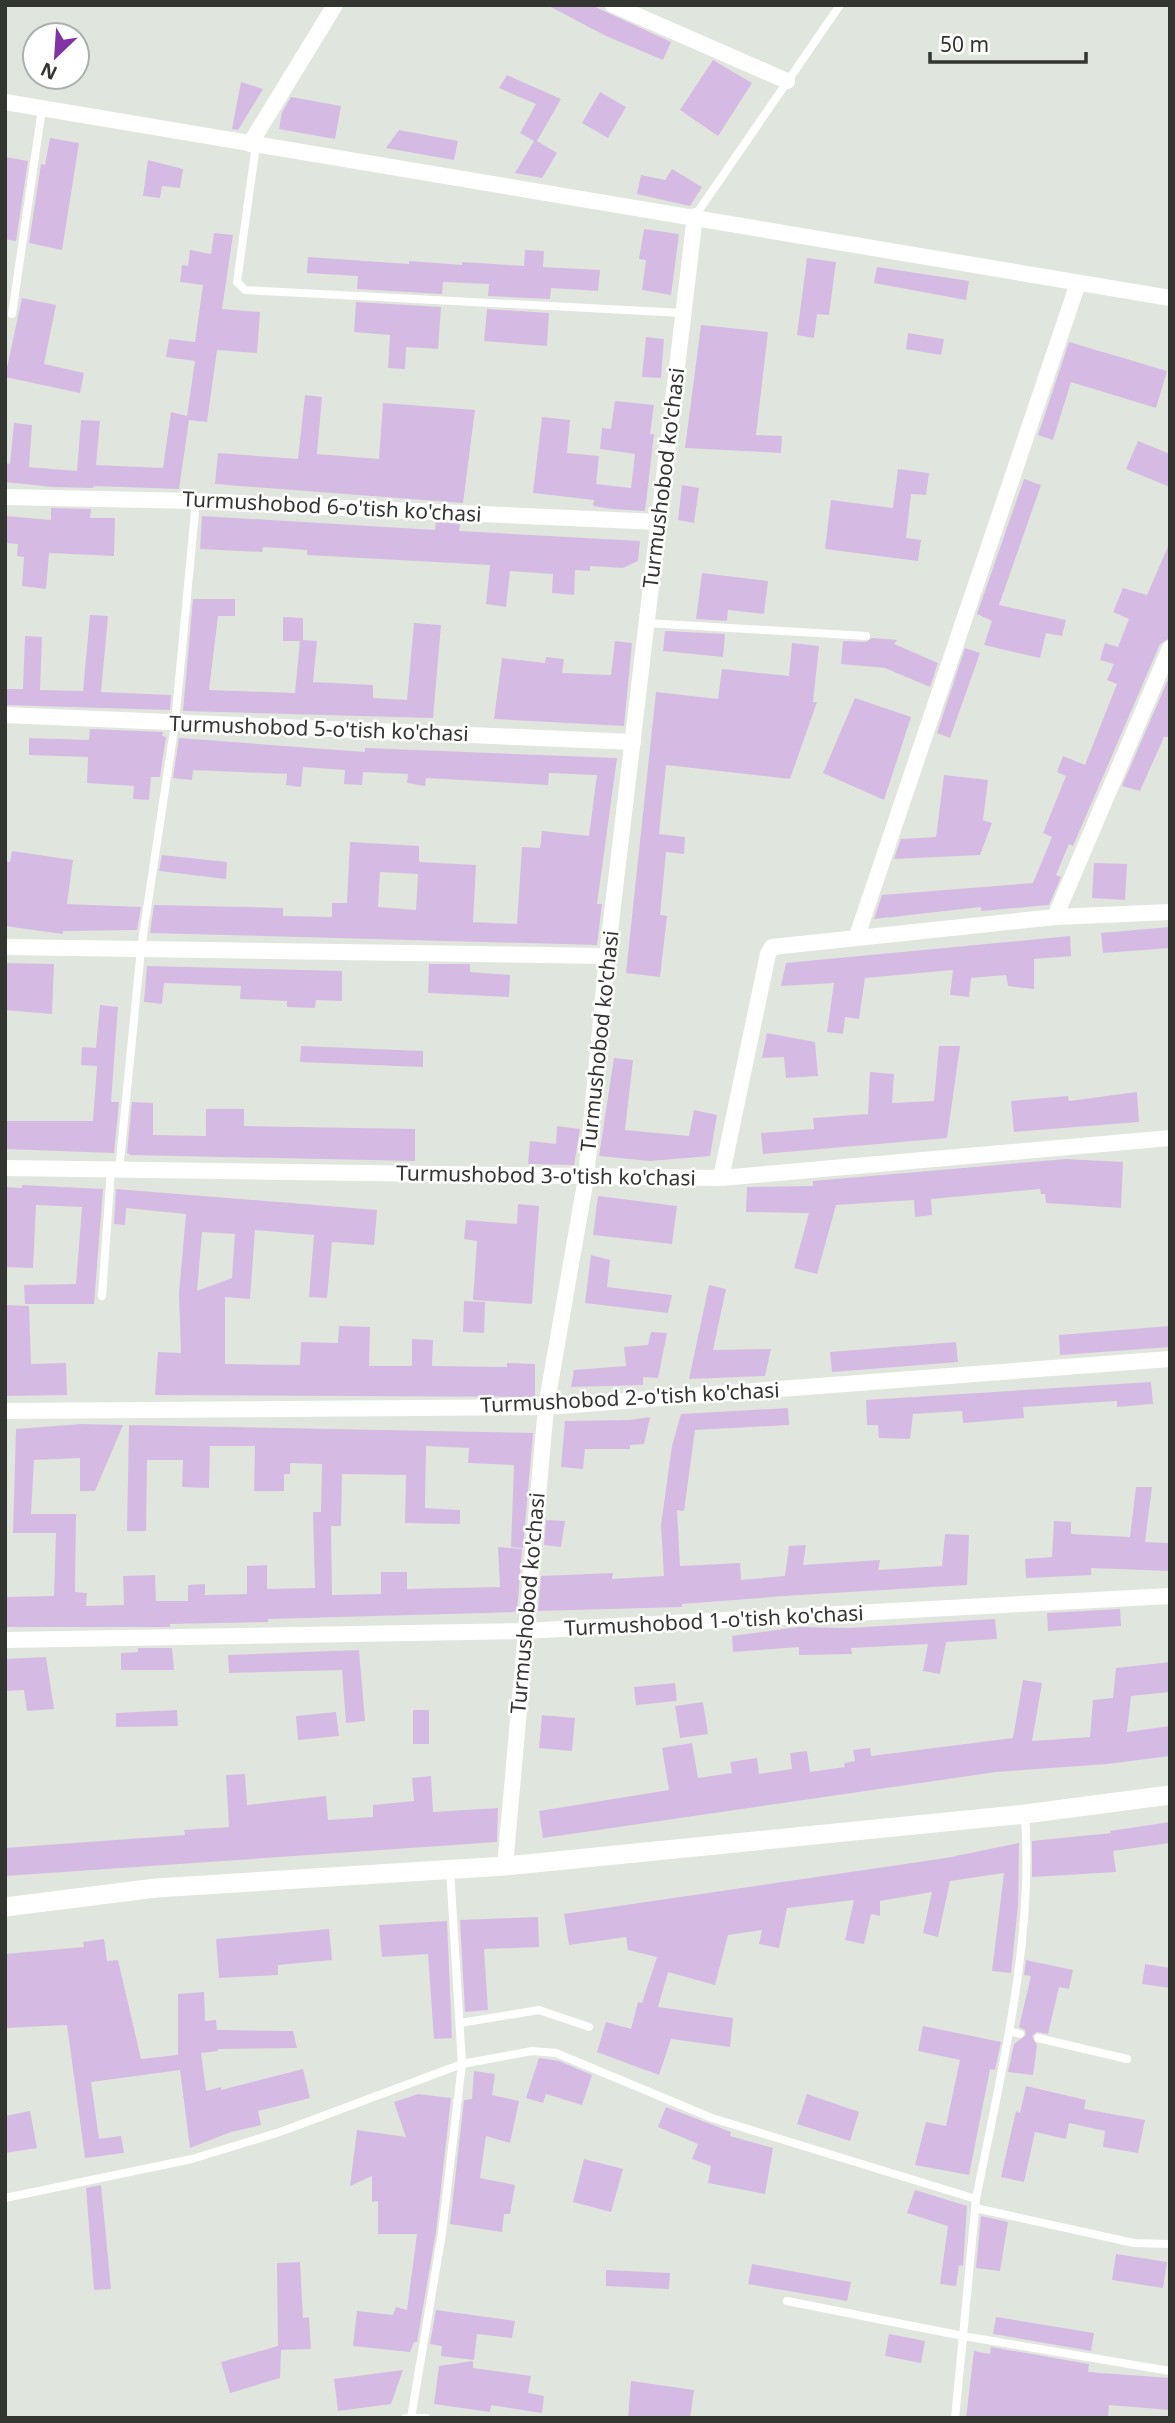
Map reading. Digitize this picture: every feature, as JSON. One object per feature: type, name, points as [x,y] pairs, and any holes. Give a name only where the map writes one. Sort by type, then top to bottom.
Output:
[{"type":"street","points":[[613,5],[787,81]]},
{"type":"street","points":[[253,144],[331,7]]},
{"type":"street","points":[[5,102],[1170,298]]},
{"type":"street","name":"Turmushobod ko'chasi","points":[[505,1866],[546,1407],[586,1178],[607,956],[695,216]]},
{"type":"street","points":[[857,936],[1078,283]]},
{"type":"street","name":"Turmushobod 6-o'tish ko'chasi","points":[[5,497],[197,501],[658,522]]},
{"type":"street","points":[[1055,917],[1170,648]]},
{"type":"street","name":"Turmushobod 5-o'tish ko'chasi","points":[[5,715],[633,742]]},
{"type":"street","points":[[721,1178],[768,954],[772,947],[1055,917],[1170,912]]},
{"type":"street","points":[[5,947],[607,956]]},
{"type":"street","name":"Turmushobod 3-o'tish ko'chasi","points":[[5,1168],[721,1178],[1170,1138]]},
{"type":"street","name":"Turmushobod 2-o'tish ko'chasi","points":[[5,1411],[546,1407],[1170,1359]]},
{"type":"street","name":"Turmushobod 1-o'tish ko'chasi","points":[[5,1640],[524,1631],[1170,1596]]},
{"type":"street","points":[[5,1907],[156,1888],[505,1866],[1025,1814],[1170,1795]]},
{"type":"lane","points":[[695,216],[840,5]]},
{"type":"lane","points":[[12,314],[42,109]]},
{"type":"lane","points":[[253,144],[237,282],[245,290],[683,313]]},
{"type":"lane","points":[[102,1296],[141,949],[175,723],[197,501]]},
{"type":"lane","points":[[647,623],[866,636]]},
{"type":"lane","points":[[954,2418],[975,2203],[1009,2031],[1029,1868],[1025,1814]]},
{"type":"lane","points":[[411,2417],[440,2247],[462,2064],[450,1869]]},
{"type":"lane","points":[[460,2023],[538,2010],[589,2027]]},
{"type":"lane","points":[[1009,2031],[1020,2034]]},
{"type":"lane","points":[[1038,2038],[1127,2059]]},
{"type":"lane","points":[[5,2198],[192,2159],[281,2133],[462,2064],[532,2051],[556,2053],[712,2118],[975,2203],[1134,2243],[1170,2244]]},
{"type":"lane","points":[[787,2301],[963,2336],[1170,2371]]},
{"type":"lane","points":[[405,2418],[426,2418]]},
{"type":"building","points":[[547,5],[591,5],[671,42],[663,60],[606,36]]},
{"type":"building","points":[[713,60],[752,83],[718,136],[680,110]]},
{"type":"building","points":[[507,75],[561,99],[537,141],[557,153],[542,178],[515,173],[534,141],[520,133],[536,104],[499,88]]},
{"type":"building","points":[[241,82],[263,89],[238,130],[232,129]]},
{"type":"building","points":[[600,92],[626,107],[608,138],[582,123]]},
{"type":"building","points":[[291,97],[341,106],[335,139],[279,129],[282,112]]},
{"type":"building","points":[[399,130],[458,141],[454,160],[386,148]]},
{"type":"building","points":[[50,138],[79,143],[62,250],[29,243],[41,164],[45,165]]},
{"type":"building","points":[[5,157],[28,161],[16,241],[5,239]]},
{"type":"building","points":[[148,160],[183,169],[180,188],[162,186],[160,198],[143,196]]},
{"type":"building","points":[[672,169],[702,187],[690,206],[637,194],[641,175],[665,180]]},
{"type":"building","points":[[644,229],[679,234],[671,295],[642,290],[646,260],[639,259]]},
{"type":"building","points":[[214,233],[233,235],[222,309],[260,312],[257,353],[217,350],[207,422],[189,420],[179,489],[52,487],[5,482],[5,463],[10,464],[14,423],[32,425],[29,467],[77,471],[81,420],[100,421],[96,465],[163,468],[171,412],[187,416],[195,361],[166,357],[169,339],[195,342],[203,285],[180,282],[182,265],[188,266],[190,250],[211,254]]},
{"type":"building","points":[[525,250],[544,251],[543,267],[600,270],[598,291],[551,288],[550,299],[488,296],[489,284],[443,282],[442,294],[357,289],[358,276],[307,273],[308,257],[409,264],[409,261],[524,266]]},
{"type":"building","points":[[807,258],[836,262],[829,315],[817,314],[814,338],[797,335]]},
{"type":"building","points":[[877,267],[969,281],[966,300],[874,283]]},
{"type":"building","points":[[22,298],[56,305],[44,364],[84,373],[80,393],[5,377]]},
{"type":"building","points":[[356,302],[441,307],[438,349],[406,347],[405,369],[388,368],[390,335],[354,332]]},
{"type":"building","points":[[487,309],[549,313],[547,346],[484,341]]},
{"type":"building","points":[[701,325],[768,332],[756,435],[782,436],[781,453],[685,448]]},
{"type":"building","points":[[908,333],[944,339],[941,355],[906,349]]},
{"type":"building","points":[[646,337],[664,339],[661,378],[642,377]]},
{"type":"building","points":[[1069,342],[1167,371],[1156,408],[1071,382],[1053,440],[1038,435]]},
{"type":"building","points":[[305,395],[322,397],[317,454],[379,459],[383,403],[475,410],[463,503],[215,484],[218,453],[298,459]]},
{"type":"building","points":[[615,401],[654,405],[650,434],[654,434],[645,511],[593,506],[594,500],[533,493],[542,417],[570,420],[567,453],[599,456],[596,484],[631,488],[635,454],[600,449],[602,428],[611,429]]},
{"type":"building","points":[[1138,441],[1170,454],[1170,487],[1126,469]]},
{"type":"building","points":[[898,469],[929,473],[926,495],[911,494],[906,538],[921,540],[918,561],[825,549],[831,500],[893,508]]},
{"type":"building","points":[[1024,479],[1041,485],[999,605],[1066,620],[1062,636],[1046,633],[1040,658],[984,645],[992,621],[977,614]]},
{"type":"building","points":[[682,485],[699,488],[694,523],[678,520]]},
{"type":"building","points":[[51,508],[91,509],[90,518],[115,518],[114,556],[49,553],[46,589],[22,586],[24,557],[17,556],[18,544],[5,543],[5,516],[51,520]]},
{"type":"building","points":[[202,516],[435,530],[436,522],[460,524],[459,531],[640,541],[638,561],[623,568],[590,566],[590,571],[575,570],[574,595],[552,593],[553,574],[510,571],[506,607],[486,604],[490,565],[307,555],[307,550],[263,547],[262,552],[200,549]]},
{"type":"building","points":[[1170,542],[1170,638],[1160,644],[1073,846],[1069,844],[1056,875],[1061,877],[1049,905],[981,911],[981,907],[874,919],[882,895],[1033,883],[1052,837],[1043,833],[1066,776],[1057,772],[1063,756],[1085,765],[1117,684],[1107,680],[1114,664],[1100,660],[1105,643],[1118,647],[1129,619],[1113,612],[1123,588],[1147,595]]},
{"type":"building","points":[[702,573],[768,581],[764,614],[728,610],[727,621],[696,619]]},
{"type":"building","points":[[193,599],[235,599],[235,616],[218,616],[209,690],[295,693],[300,641],[283,641],[283,617],[303,618],[303,640],[317,641],[313,682],[373,685],[373,698],[407,700],[414,623],[441,625],[433,718],[183,711]]},
{"type":"building","points":[[90,615],[108,616],[101,692],[171,695],[170,710],[5,705],[5,689],[23,689],[25,636],[42,637],[40,690],[83,691]]},
{"type":"building","points":[[665,631],[725,634],[723,657],[663,651]]},
{"type":"building","points":[[872,638],[897,640],[894,644],[938,663],[930,687],[885,668],[841,664],[843,641],[866,642]]},
{"type":"building","points":[[615,641],[632,643],[624,726],[494,719],[502,658],[545,663],[546,657],[564,659],[562,673],[611,675]]},
{"type":"building","points":[[792,643],[819,646],[813,702],[817,702],[790,779],[666,765],[659,834],[685,837],[684,854],[666,852],[660,915],[667,916],[660,977],[626,973],[656,692],[718,699],[722,669],[789,676]]},
{"type":"building","points":[[965,648],[980,653],[950,738],[937,733]]},
{"type":"building","points":[[1170,675],[1170,737],[1164,737],[1140,791],[1122,786]]},
{"type":"building","points":[[855,698],[911,717],[884,800],[823,773]]},
{"type":"building","points":[[90,729],[163,732],[162,736],[166,737],[160,777],[151,777],[149,800],[133,799],[134,786],[87,783],[88,757],[29,755],[29,738],[89,740]]},
{"type":"building","points":[[179,738],[365,752],[365,748],[617,758],[597,904],[602,904],[597,945],[150,933],[154,905],[283,908],[283,916],[332,917],[332,903],[347,903],[350,842],[419,846],[419,862],[476,865],[473,922],[517,924],[522,847],[540,848],[542,831],[589,836],[597,775],[549,773],[548,785],[426,778],[425,786],[407,783],[408,774],[363,772],[362,785],[344,784],[345,770],[303,767],[301,787],[286,785],[287,774],[193,770],[192,780],[173,778]],"holes":[[[380,872],[418,874],[416,910],[378,907]]]},
{"type":"building","points":[[944,775],[988,780],[983,820],[992,823],[980,855],[894,859],[901,839],[936,837]]},
{"type":"building","points":[[12,851],[73,860],[67,904],[141,907],[137,930],[63,931],[63,934],[5,926],[5,861],[10,862]]},
{"type":"building","points":[[162,855],[227,862],[226,879],[159,871]]},
{"type":"building","points":[[1094,863],[1127,864],[1125,900],[1092,898]]},
{"type":"building","points":[[1170,927],[1170,948],[1103,953],[1101,933]]},
{"type":"building","points":[[1070,936],[1071,956],[1034,959],[1034,989],[1008,986],[1006,975],[971,978],[969,997],[950,995],[953,970],[865,978],[859,1019],[845,1017],[843,1034],[827,1032],[834,983],[781,986],[786,963]]},
{"type":"building","points":[[5,963],[54,964],[52,1014],[5,1010]]},
{"type":"building","points":[[429,964],[470,964],[470,972],[510,975],[509,997],[428,993]]},
{"type":"building","points":[[147,966],[342,971],[342,1001],[316,1000],[315,1008],[287,1007],[287,1001],[240,999],[241,986],[164,983],[162,1004],[144,1002]]},
{"type":"building","points":[[100,1005],[118,1007],[111,1102],[119,1102],[114,1153],[5,1149],[5,1121],[93,1121],[97,1066],[81,1065],[82,1047],[96,1048]]},
{"type":"building","points":[[767,1033],[815,1042],[818,1076],[786,1078],[784,1057],[762,1058]]},
{"type":"building","points":[[301,1046],[423,1051],[423,1067],[300,1062]]},
{"type":"building","points":[[939,1046],[960,1046],[947,1138],[763,1154],[761,1133],[814,1129],[813,1118],[868,1114],[870,1072],[894,1074],[892,1103],[934,1101]]},
{"type":"building","points":[[614,1058],[633,1060],[625,1130],[689,1136],[694,1110],[717,1115],[710,1156],[650,1161],[599,1156]]},
{"type":"building","points":[[1137,1092],[1139,1122],[1014,1132],[1011,1101],[1068,1096],[1069,1101]]},
{"type":"building","points":[[132,1102],[153,1103],[153,1135],[206,1136],[206,1109],[244,1109],[244,1126],[415,1129],[415,1161],[131,1155],[127,1153]]},
{"type":"building","points":[[557,1126],[580,1129],[574,1165],[528,1164],[530,1141],[556,1144]]},
{"type":"building","points":[[1066,1159],[1123,1162],[1121,1208],[1046,1203],[1045,1194],[1041,1194],[1040,1189],[931,1199],[932,1215],[915,1217],[914,1200],[836,1205],[817,1274],[794,1268],[809,1213],[746,1212],[747,1187],[813,1186],[813,1181]]},
{"type":"building","points":[[22,1185],[103,1189],[94,1304],[25,1304],[24,1285],[76,1284],[82,1207],[36,1205],[33,1268],[5,1267],[5,1187],[22,1188]]},
{"type":"building","points":[[116,1189],[377,1210],[374,1245],[332,1242],[327,1298],[309,1297],[314,1235],[255,1230],[250,1299],[225,1297],[225,1364],[300,1365],[301,1342],[338,1343],[339,1326],[370,1327],[369,1366],[412,1366],[412,1339],[433,1340],[432,1366],[507,1367],[507,1363],[535,1364],[535,1397],[155,1395],[158,1352],[181,1353],[179,1293],[186,1214],[126,1208],[125,1225],[114,1224]],"holes":[[[202,1232],[235,1234],[232,1278],[197,1291]]]},
{"type":"building","points":[[598,1196],[677,1206],[672,1244],[593,1235]]},
{"type":"building","points":[[518,1204],[539,1206],[532,1304],[473,1300],[477,1241],[464,1239],[466,1220],[517,1224]]},
{"type":"building","points":[[591,1255],[610,1260],[607,1287],[672,1295],[668,1313],[585,1303]]},
{"type":"building","points":[[709,1285],[726,1289],[713,1350],[771,1349],[765,1376],[689,1379]]},
{"type":"building","points":[[464,1301],[485,1302],[484,1333],[463,1332]]},
{"type":"building","points":[[5,1305],[29,1306],[31,1364],[66,1363],[67,1395],[5,1396]]},
{"type":"building","points":[[1170,1326],[1170,1347],[1060,1355],[1059,1335]]},
{"type":"building","points":[[651,1332],[667,1333],[658,1378],[643,1377],[643,1385],[571,1387],[574,1370],[626,1366],[624,1347],[648,1345]]},
{"type":"building","points":[[956,1342],[958,1362],[832,1372],[830,1352]]},
{"type":"building","points":[[1151,1382],[1153,1404],[1117,1407],[1117,1401],[1023,1407],[1024,1418],[963,1423],[962,1411],[913,1414],[910,1439],[879,1438],[878,1425],[867,1425],[866,1400]]},
{"type":"building","points":[[788,1408],[789,1425],[695,1430],[684,1511],[677,1510],[680,1566],[740,1563],[741,1580],[785,1576],[789,1546],[806,1545],[803,1565],[880,1560],[878,1570],[942,1566],[945,1534],[969,1535],[967,1585],[682,1604],[682,1607],[538,1611],[541,1576],[613,1573],[612,1579],[664,1576],[661,1525],[672,1446],[681,1414]]},
{"type":"building","points":[[650,1417],[644,1444],[630,1445],[630,1449],[585,1449],[583,1469],[561,1467],[565,1421]]},
{"type":"building","points":[[81,1424],[123,1425],[95,1491],[80,1491],[80,1458],[34,1460],[31,1514],[76,1514],[75,1592],[87,1593],[86,1606],[124,1605],[123,1576],[155,1575],[156,1601],[188,1601],[188,1585],[205,1584],[205,1595],[247,1594],[247,1566],[267,1565],[267,1589],[315,1588],[313,1512],[321,1512],[322,1464],[290,1463],[290,1474],[284,1474],[284,1491],[254,1491],[255,1446],[210,1446],[209,1488],[182,1487],[183,1460],[147,1460],[146,1531],[127,1531],[129,1425],[533,1433],[523,1548],[511,1547],[514,1465],[468,1463],[469,1448],[426,1446],[425,1508],[460,1510],[460,1524],[405,1523],[406,1475],[342,1474],[341,1526],[331,1526],[332,1595],[381,1594],[381,1572],[407,1572],[407,1589],[500,1587],[498,1547],[522,1549],[517,1612],[268,1619],[268,1622],[170,1624],[170,1627],[5,1627],[5,1597],[54,1596],[56,1533],[13,1533],[16,1429]]},
{"type":"building","points":[[1136,1487],[1152,1487],[1145,1542],[1170,1543],[1170,1571],[1091,1568],[1091,1575],[1026,1578],[1025,1559],[1052,1557],[1054,1521],[1071,1522],[1071,1534],[1130,1537]]},
{"type":"building","points":[[546,1520],[565,1521],[561,1547],[544,1545]]},
{"type":"building","points":[[1120,1609],[1121,1626],[1048,1631],[1047,1613]]},
{"type":"building","points":[[995,1619],[997,1639],[946,1642],[940,1674],[923,1671],[928,1644],[851,1648],[852,1654],[799,1655],[799,1647],[733,1652],[732,1636],[798,1627],[850,1628]]},
{"type":"building","points":[[138,1648],[172,1648],[174,1670],[121,1670],[121,1653],[138,1652]]},
{"type":"building","points":[[359,1650],[365,1721],[346,1723],[342,1670],[229,1673],[228,1655]]},
{"type":"building","points":[[46,1657],[54,1709],[27,1711],[24,1690],[5,1691],[5,1659]]},
{"type":"building","points":[[1170,1662],[1170,1692],[1131,1696],[1127,1732],[1170,1726],[1170,1756],[1107,1764],[996,1772],[543,1838],[539,1811],[669,1790],[662,1748],[692,1743],[698,1778],[732,1773],[730,1762],[757,1758],[759,1774],[792,1769],[790,1753],[807,1751],[810,1772],[845,1767],[844,1763],[855,1761],[853,1750],[870,1748],[871,1756],[1013,1738],[1023,1680],[1042,1683],[1032,1741],[1090,1737],[1093,1700],[1113,1698],[1116,1668]]},
{"type":"building","points":[[675,1683],[677,1701],[636,1705],[634,1687]]},
{"type":"building","points":[[703,1702],[708,1734],[680,1738],[675,1706]]},
{"type":"building","points":[[177,1710],[178,1726],[116,1727],[116,1713]]},
{"type":"building","points":[[413,1710],[429,1710],[429,1744],[413,1744]]},
{"type":"building","points":[[336,1712],[339,1736],[298,1740],[296,1716]]},
{"type":"building","points":[[542,1715],[575,1718],[572,1751],[539,1748]]},
{"type":"building","points":[[245,1774],[247,1805],[326,1796],[328,1820],[373,1817],[373,1805],[414,1801],[412,1778],[431,1776],[433,1812],[498,1808],[497,1842],[5,1876],[5,1848],[185,1835],[184,1830],[229,1827],[226,1775]]},
{"type":"building","points":[[1170,1822],[1170,1843],[1113,1851],[1116,1872],[1032,1877],[1032,1841],[1111,1833],[1110,1831]]},
{"type":"building","points":[[1019,1843],[1018,1905],[1011,1973],[992,1971],[1004,1873],[950,1881],[938,1937],[923,1933],[932,1892],[880,1901],[880,1916],[871,1914],[864,1944],[845,1940],[854,1900],[787,1908],[779,1948],[759,1944],[762,1930],[728,1935],[715,1985],[668,1972],[658,2007],[733,2018],[730,2047],[671,2039],[659,2075],[597,2052],[606,2022],[631,2029],[638,2002],[642,2003],[657,1957],[628,1950],[626,1937],[569,1945],[564,1914],[946,1858]]},
{"type":"building","points":[[538,1917],[539,1947],[484,1949],[488,2010],[465,2012],[460,1920]]},
{"type":"building","points":[[447,1921],[452,2038],[434,2039],[428,1954],[382,1957],[379,1925]]},
{"type":"building","points":[[329,1929],[332,1960],[278,1965],[278,1975],[219,1978],[216,1939]]},
{"type":"building","points":[[104,1939],[107,1961],[118,1960],[141,2059],[178,2055],[178,1994],[204,1992],[205,2021],[216,2020],[217,2030],[293,2031],[297,2048],[218,2049],[201,2053],[206,2091],[221,2087],[221,2090],[303,2069],[310,2098],[258,2111],[261,2125],[231,2132],[190,2148],[180,2070],[91,2082],[99,2139],[121,2136],[124,2153],[85,2158],[67,2025],[5,2028],[5,1954],[84,1947],[83,1942]]},
{"type":"building","points":[[1026,1960],[1073,1970],[1069,1989],[1059,1987],[1048,2034],[1037,2032],[1032,2036],[1037,2045],[1033,2075],[1008,2072],[1014,2044],[1026,2035],[1025,2030],[1019,2027],[1031,1976],[1024,1975]]},
{"type":"building","points":[[1145,1964],[1170,1968],[1170,1988],[1142,1984]]},
{"type":"building","points":[[923,2026],[1001,2042],[995,2070],[990,2069],[969,2175],[915,2165],[926,2122],[946,2126],[960,2060],[918,2051]]},
{"type":"building","points":[[539,2058],[559,2061],[592,2075],[582,2105],[546,2094],[543,2103],[526,2098]]},
{"type":"building","points":[[474,2071],[495,2074],[492,2095],[519,2101],[510,2143],[486,2136],[480,2178],[515,2185],[510,2214],[504,2214],[502,2232],[450,2224],[464,2100],[472,2099]]},
{"type":"building","points":[[1026,2086],[1086,2100],[1084,2109],[1145,2120],[1138,2153],[1103,2147],[1105,2131],[1069,2123],[1066,2139],[1035,2132],[1024,2182],[1001,2177],[1016,2111],[1020,2113]]},
{"type":"building","points":[[418,2094],[451,2098],[436,2232],[417,2342],[414,2342],[410,2352],[353,2346],[357,2311],[393,2315],[396,2307],[407,2310],[417,2234],[378,2234],[378,2201],[372,2202],[372,2176],[350,2186],[357,2130],[406,2137],[394,2102]]},
{"type":"building","points":[[807,2094],[859,2112],[850,2141],[797,2124]]},
{"type":"building","points":[[666,2107],[731,2132],[730,2136],[773,2148],[765,2194],[708,2183],[711,2166],[692,2159],[698,2144],[658,2127]]},
{"type":"building","points":[[30,2111],[37,2148],[5,2153],[5,2116]]},
{"type":"building","points":[[584,2159],[623,2169],[611,2212],[573,2202]]},
{"type":"building","points":[[101,2185],[111,2289],[94,2290],[86,2188]]},
{"type":"building","points":[[915,2190],[967,2206],[963,2266],[959,2265],[956,2286],[940,2284],[948,2226],[907,2213]]},
{"type":"building","points":[[981,2216],[1008,2222],[1000,2271],[976,2268]]},
{"type":"building","points":[[1116,2254],[1167,2262],[1163,2288],[1112,2280]]},
{"type":"building","points":[[300,2262],[303,2318],[309,2317],[311,2349],[281,2350],[280,2378],[230,2393],[221,2362],[278,2346],[277,2263]]},
{"type":"building","points":[[752,2264],[851,2282],[847,2301],[748,2284]]},
{"type":"building","points":[[606,2270],[670,2273],[669,2289],[606,2286]]},
{"type":"building","points":[[436,2310],[515,2321],[512,2338],[477,2334],[474,2360],[441,2356],[442,2346],[430,2344]]},
{"type":"building","points":[[996,2317],[1094,2333],[1091,2351],[993,2334]]},
{"type":"building","points":[[889,2334],[925,2341],[921,2363],[885,2356]]},
{"type":"building","points":[[991,2347],[1089,2364],[1088,2372],[1170,2378],[1170,2410],[1109,2405],[1108,2418],[966,2418],[974,2351],[990,2354]]},
{"type":"building","points":[[473,2361],[473,2368],[531,2376],[528,2393],[544,2396],[542,2413],[491,2405],[490,2412],[434,2404],[439,2366]]},
{"type":"building","points":[[403,2370],[391,2404],[338,2411],[334,2379]]},
{"type":"building","points":[[631,2381],[694,2390],[690,2418],[628,2418]]}]
